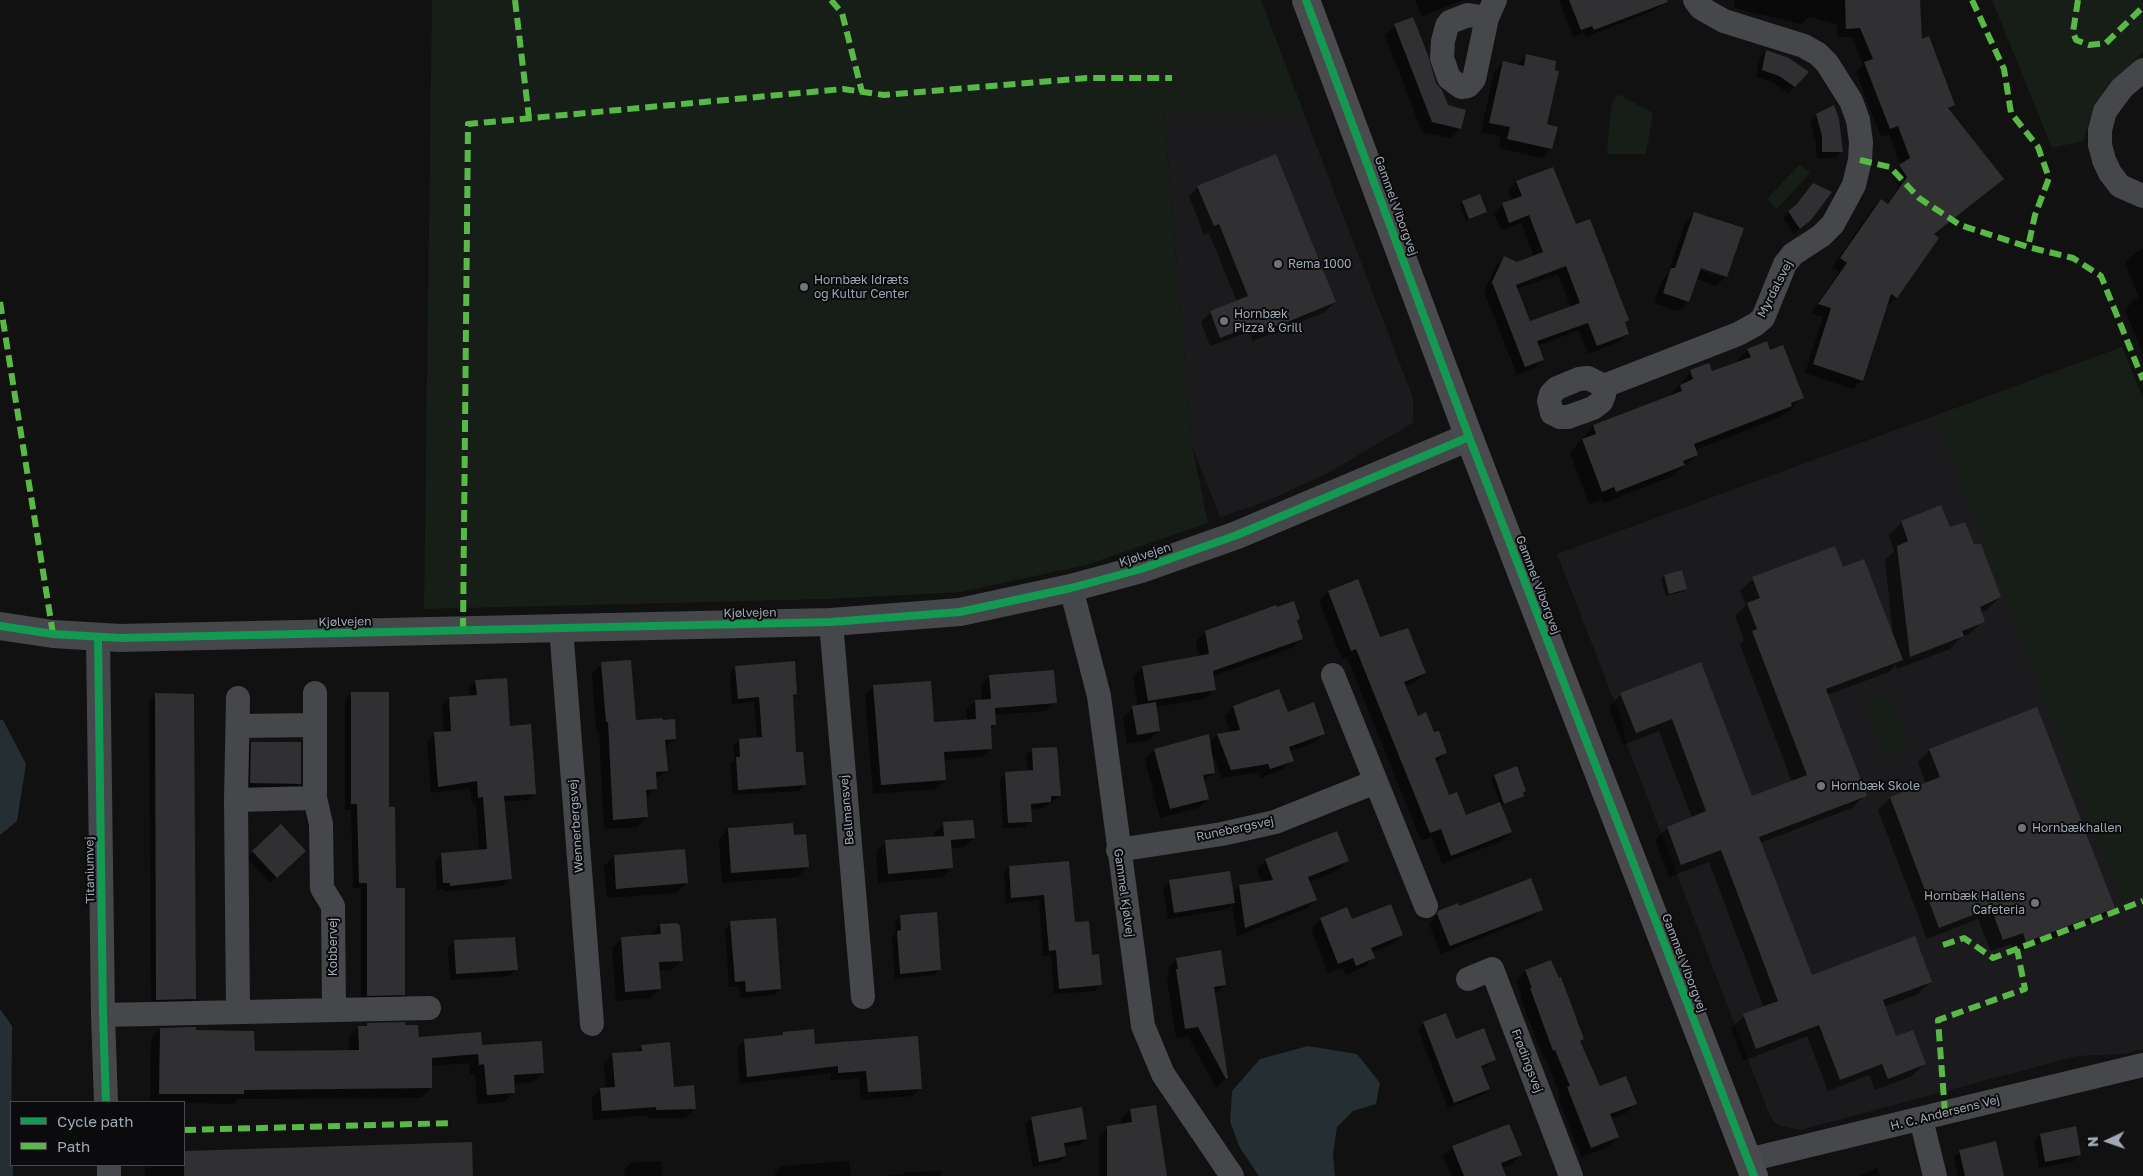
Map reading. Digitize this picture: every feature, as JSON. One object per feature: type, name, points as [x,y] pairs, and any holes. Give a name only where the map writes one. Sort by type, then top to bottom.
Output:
[{"type":"main road","name":"Gammel Viborgvej","points":[[1306,0],[1470,437],[1751,1168]]},
{"type":"street","name":"Myrdalsvej","points":[[1604,386],[1738,334],[1763,318],[1785,264],[1793,254],[1821,236],[1833,224],[1854,185],[1860,160],[1861,142],[1858,120],[1851,100],[1835,75],[1818,54],[1804,46],[1724,21],[1707,12],[1695,0]]},
{"type":"street","points":[[2143,70],[2122,88],[2105,111],[2100,130],[2100,145],[2104,160],[2120,186],[2143,196]]},
{"type":"street","name":"Kjølvejen","points":[[0,626],[53,634],[98,637],[831,622],[960,612],[1072,588],[1141,569],[1237,535],[1470,437]]},
{"type":"street","name":"Gammel Kjølvej","points":[[1072,588],[1099,696],[1118,850],[1143,1026],[1162,1074],[1232,1176]]},
{"type":"street","name":"Bellmansvej","points":[[831,622],[863,997]]},
{"type":"street","name":"Wennerbergsvej","points":[[561,628],[592,1024]]},
{"type":"street","name":"Titaniumvej","points":[[98,637],[106,1101]]},
{"type":"street","points":[[1333,675],[1426,906]]},
{"type":"street","name":"Kobbervej","points":[[315,693],[315,798],[321,824],[322,888],[333,906],[334,1010]]},
{"type":"street","points":[[238,698],[236,800],[238,1012]]},
{"type":"street","points":[[238,726],[315,725]]},
{"type":"street","name":"Runebergsvej","points":[[1118,850],[1222,834],[1275,822],[1375,782]]},
{"type":"street","points":[[236,800],[315,798]]},
{"type":"street","name":"Frødingsvej","points":[[1468,979],[1492,969],[1571,1176]]},
{"type":"street","points":[[103,1015],[429,1008]]},
{"type":"street","name":"H. C. Andersens Vej","points":[[1751,1168],[1985,1102],[2143,1065]]},
{"type":"street","points":[[1921,1119],[1935,1176]]},
{"type":"shaded area","name":"Hornbæk Idræts og Kultur Center","points":[[432,0],[1261,0],[1305,116],[1164,113],[1192,446],[1208,523],[1086,565],[961,592],[828,599],[424,609]]},
{"type":"shaded area","points":[[1992,0],[2143,0],[2143,52],[2095,103],[2083,141],[2052,148]]},
{"type":"shaded area","points":[[1618,94],[1653,113],[1646,154],[1607,154],[1611,106]]},
{"type":"shaded area","points":[[1164,112],[1305,116],[1413,398],[1413,423],[1326,474],[1265,502],[1220,517],[1192,446]]},
{"type":"shaded area","points":[[1800,164],[1810,173],[1777,209],[1767,199]]},
{"type":"shaded area","points":[[2122,347],[2143,399],[2143,1049],[2124,1054],[2077,1056],[1800,1130],[1781,1126],[1774,1122],[1768,1111],[1624,737],[1623,724],[1557,554]]},
{"type":"shaded area","points":[[2122,347],[2143,399],[2143,893],[2121,901],[1935,416]]},
{"type":"shaded area","points":[[1889,693],[1910,746],[1885,756],[1864,703]]},
{"type":"shaded area","points":[[0,720],[3,720],[26,764],[17,821],[0,835]]},
{"type":"shaded area","points":[[0,1009],[12,1026],[10,1166],[13,1166],[13,1176],[0,1176]]},
{"type":"shaded area","points":[[1308,1046],[1357,1054],[1380,1083],[1376,1104],[1353,1111],[1337,1127],[1333,1155],[1335,1176],[1259,1176],[1240,1148],[1230,1122],[1232,1091],[1260,1059]]},
{"type":"building","points":[[1569,0],[1667,0],[1668,2],[1594,30],[1592,26],[1581,30]]},
{"type":"building","points":[[1845,0],[1920,0],[1922,39],[1929,36],[1955,105],[1948,108],[2004,179],[1934,234],[1939,238],[1897,298],[1891,294],[1863,381],[1813,364],[1831,308],[1818,304],[1847,263],[1840,258],[1881,199],[1888,204],[1907,177],[1899,165],[1910,158],[1898,126],[1890,129],[1864,62],[1873,59],[1860,28],[1846,29]]},
{"type":"building","points":[[1413,17],[1428,55],[1436,83],[1442,90],[1448,105],[1466,110],[1461,129],[1432,122],[1394,24]]},
{"type":"building","points":[[1766,50],[1789,58],[1809,72],[1795,87],[1779,76],[1762,70]]},
{"type":"building","points":[[1526,54],[1556,61],[1555,70],[1559,71],[1547,124],[1558,127],[1552,149],[1507,139],[1510,127],[1489,123],[1503,61],[1524,66]]},
{"type":"building","points":[[1834,105],[1839,119],[1843,152],[1822,152],[1822,136],[1816,114]]},
{"type":"building","name":"Rema 1000","points":[[1276,154],[1336,302],[1263,332],[1259,323],[1220,338],[1210,311],[1248,296],[1219,224],[1214,226],[1197,186]]},
{"type":"building","points":[[1553,167],[1576,224],[1590,219],[1629,320],[1625,322],[1629,334],[1597,346],[1588,323],[1537,341],[1544,360],[1525,367],[1492,282],[1504,256],[1517,262],[1543,252],[1529,215],[1509,223],[1502,203],[1522,196],[1516,181]],"holes":[[[1566,266],[1580,303],[1530,321],[1516,285]]]},
{"type":"building","points":[[1813,183],[1832,192],[1811,220],[1800,229],[1788,211],[1796,205]]},
{"type":"building","points":[[1480,194],[1487,212],[1469,219],[1462,201]]},
{"type":"building","points":[[1694,212],[1744,228],[1727,277],[1701,268],[1689,302],[1663,293],[1671,268],[1675,268]]},
{"type":"building","points":[[1767,341],[1770,350],[1783,345],[1804,398],[1791,403],[1792,406],[1694,444],[1698,455],[1683,461],[1685,465],[1616,492],[1614,487],[1602,492],[1582,439],[1596,434],[1593,425],[1682,391],[1680,385],[1693,379],[1690,370],[1709,363],[1712,371],[1751,357],[1747,349]]},
{"type":"building","points":[[1941,505],[1950,527],[1965,522],[1974,544],[1981,544],[2001,597],[1980,607],[1985,622],[1962,631],[1964,636],[1910,657],[1897,546],[1908,541],[1901,521]]},
{"type":"building","name":"Hornbæk Skole","points":[[1835,546],[1843,567],[1864,559],[1903,660],[1826,689],[1867,796],[1759,837],[1812,975],[1915,936],[1932,982],[1883,1000],[1896,1036],[1913,1030],[1926,1064],[1888,1079],[1882,1064],[1840,1080],[1819,1025],[1756,1049],[1743,1014],[1778,1001],[1721,850],[1681,865],[1667,827],[1706,811],[1672,719],[1636,733],[1620,693],[1701,662],[1752,796],[1807,775],[1752,631],[1757,629],[1747,603],[1760,598],[1752,577]]},
{"type":"building","points":[[1682,570],[1687,589],[1669,594],[1664,575]]},
{"type":"building","points":[[1358,579],[1380,637],[1408,628],[1426,673],[1404,682],[1418,716],[1426,712],[1434,732],[1439,731],[1447,753],[1435,758],[1449,795],[1457,792],[1466,815],[1500,802],[1512,832],[1451,856],[1441,829],[1430,833],[1356,649],[1351,651],[1328,591]]},
{"type":"building","points":[[1294,601],[1300,619],[1297,620],[1303,639],[1213,671],[1216,690],[1148,701],[1142,666],[1209,654],[1205,631],[1276,605],[1277,607]]},
{"type":"building","points":[[631,660],[636,720],[675,719],[676,739],[665,740],[668,771],[656,772],[657,789],[646,790],[648,817],[613,820],[608,722],[606,722],[601,662]]},
{"type":"building","points":[[795,661],[797,694],[793,695],[796,752],[803,752],[806,785],[738,790],[736,757],[740,757],[739,739],[762,737],[759,697],[738,699],[735,666]]},
{"type":"building","points":[[1054,670],[1057,703],[995,708],[996,725],[991,725],[992,749],[944,752],[946,780],[881,785],[873,685],[931,681],[934,722],[976,719],[975,700],[991,699],[989,675]]},
{"type":"building","points":[[507,678],[510,726],[531,724],[536,794],[504,796],[512,879],[450,886],[450,883],[443,883],[441,853],[487,849],[483,797],[478,798],[477,781],[438,787],[434,732],[451,731],[449,697],[477,695],[475,680]]},
{"type":"building","points":[[1279,689],[1288,712],[1314,702],[1325,734],[1289,747],[1294,761],[1270,769],[1268,764],[1231,770],[1217,734],[1240,730],[1233,706]]},
{"type":"building","points":[[351,692],[389,692],[389,807],[395,807],[396,888],[405,888],[405,995],[367,996],[367,883],[359,883],[357,804],[351,804]]},
{"type":"building","points":[[155,693],[194,694],[196,999],[156,1000]]},
{"type":"building","points":[[1156,702],[1160,731],[1137,735],[1132,706]]},
{"type":"building","name":"Hornbækhallen","points":[[2037,707],[2115,908],[2026,942],[2023,933],[2003,940],[1991,908],[1939,928],[1890,797],[1940,777],[1929,749]]},
{"type":"building","points":[[1209,734],[1215,773],[1203,775],[1209,799],[1170,809],[1154,749]]},
{"type":"building","points":[[251,742],[301,742],[301,784],[250,783]]},
{"type":"building","points":[[1057,747],[1061,796],[1051,796],[1051,802],[1031,804],[1032,822],[1008,823],[1005,772],[1033,770],[1032,748]]},
{"type":"building","points":[[1517,766],[1526,791],[1523,792],[1524,796],[1504,804],[1494,775]]},
{"type":"building","points":[[973,820],[975,838],[951,840],[953,868],[888,874],[885,840],[944,836],[943,822]]},
{"type":"building","points":[[793,823],[794,835],[806,834],[809,867],[731,873],[728,828]]},
{"type":"building","points":[[281,824],[306,851],[277,878],[252,851]]},
{"type":"building","points":[[1337,831],[1349,861],[1308,877],[1317,900],[1245,928],[1239,885],[1273,880],[1265,859]]},
{"type":"building","points":[[685,849],[688,883],[616,889],[614,855]]},
{"type":"building","points":[[1069,861],[1075,922],[1089,921],[1092,955],[1099,954],[1102,985],[1059,989],[1056,950],[1049,951],[1044,895],[1011,898],[1009,866]]},
{"type":"building","points":[[1230,871],[1235,903],[1174,913],[1169,880]]},
{"type":"building","points":[[1531,878],[1543,910],[1450,946],[1437,914],[1438,911],[1458,903],[1459,906]]},
{"type":"building","points":[[1391,904],[1403,935],[1371,948],[1375,958],[1356,966],[1353,958],[1338,964],[1320,918],[1347,907],[1352,919]]},
{"type":"building","points":[[937,912],[941,970],[900,974],[897,931],[901,930],[900,915]]},
{"type":"building","points":[[776,918],[781,989],[746,992],[745,981],[735,982],[730,921]]},
{"type":"building","points":[[678,923],[680,925],[683,961],[659,962],[661,989],[625,992],[621,937],[661,934],[660,924]]},
{"type":"building","points":[[515,937],[518,970],[456,974],[454,940]]},
{"type":"building","points":[[1221,950],[1226,985],[1214,987],[1228,1078],[1226,1079],[1198,1027],[1185,1029],[1176,969],[1178,969],[1176,958]]},
{"type":"building","points":[[1551,960],[1559,978],[1561,977],[1584,1039],[1580,1041],[1600,1086],[1626,1076],[1637,1104],[1610,1114],[1619,1137],[1591,1148],[1567,1087],[1570,1086],[1555,1050],[1553,1051],[1525,970]]},
{"type":"building","points":[[1446,1013],[1456,1039],[1484,1028],[1496,1060],[1481,1066],[1490,1089],[1454,1103],[1423,1022]]},
{"type":"building","points":[[405,1022],[405,1025],[418,1025],[419,1037],[481,1032],[482,1045],[542,1041],[544,1073],[514,1075],[515,1093],[487,1095],[484,1064],[479,1065],[478,1054],[432,1058],[432,1088],[244,1090],[244,1094],[159,1094],[160,1028],[196,1027],[196,1030],[254,1031],[255,1051],[359,1050],[358,1026],[367,1026],[367,1023]]},
{"type":"building","points":[[814,1029],[815,1044],[918,1036],[922,1089],[868,1092],[866,1071],[838,1073],[838,1066],[747,1077],[744,1039],[783,1035],[783,1032]]},
{"type":"building","points":[[670,1042],[674,1087],[694,1085],[696,1109],[656,1110],[656,1107],[602,1111],[600,1088],[615,1087],[612,1053],[642,1051],[641,1045]]},
{"type":"building","points":[[1156,1105],[1167,1176],[1107,1176],[1107,1126],[1132,1122],[1130,1109]]},
{"type":"building","points":[[1082,1107],[1087,1139],[1064,1143],[1066,1156],[1039,1162],[1031,1117]]},
{"type":"building","points":[[1509,1124],[1522,1155],[1501,1163],[1506,1176],[1464,1176],[1452,1146]]},
{"type":"building","points":[[2076,1126],[2081,1155],[2045,1162],[2040,1134]]},
{"type":"building","points":[[1996,1141],[2004,1176],[1965,1176],[1959,1150]]},
{"type":"building","points":[[472,1142],[473,1176],[184,1176],[185,1151]]},
{"type":"marked path","points":[[515,0],[529,118]]},
{"type":"marked path","points":[[831,0],[842,13],[862,92]]},
{"type":"marked path","points":[[1972,0],[2004,69],[2011,113],[2038,147],[2049,178],[2035,215],[2028,247]]},
{"type":"marked path","points":[[2078,0],[2073,32],[2076,40],[2089,45],[2106,43],[2143,7]]},
{"type":"marked path","points":[[463,630],[468,124],[843,89],[884,95],[1087,78],[1172,78]]},
{"type":"marked path","points":[[1860,160],[1890,167],[1919,198],[1960,225],[2028,247],[2073,258],[2101,276],[2143,380]]},
{"type":"marked path","points":[[0,302],[53,634]]},
{"type":"marked path","points":[[1943,945],[1964,938],[1993,958],[2143,901]]},
{"type":"marked path","points":[[1945,1113],[1938,1020],[2025,989],[2017,949]]},
{"type":"marked path","points":[[185,1130],[454,1123]]},
{"type":"cycle path","points":[[1306,0],[1469,437],[1754,1176]]},
{"type":"cycle path","points":[[0,626],[53,634],[120,638],[831,622],[960,612],[1071,588],[1141,569],[1237,535],[1469,437]]},
{"type":"cycle path","points":[[98,637],[106,1101]]},
{"type":"place","name":"Rema 1000","points":[[1278,264]]},
{"type":"place","name":"Hornbæk Idræts og Kultur Center","points":[[804,287]]},
{"type":"place","name":"Hornbæk Pizza & Grill","points":[[1224,321]]},
{"type":"place","name":"Hornbæk Skole","points":[[1821,786]]},
{"type":"place","name":"Hornbækhallen","points":[[2022,828]]},
{"type":"place","name":"Hornbæk Hallens Cafeteria","points":[[2035,903]]}]
